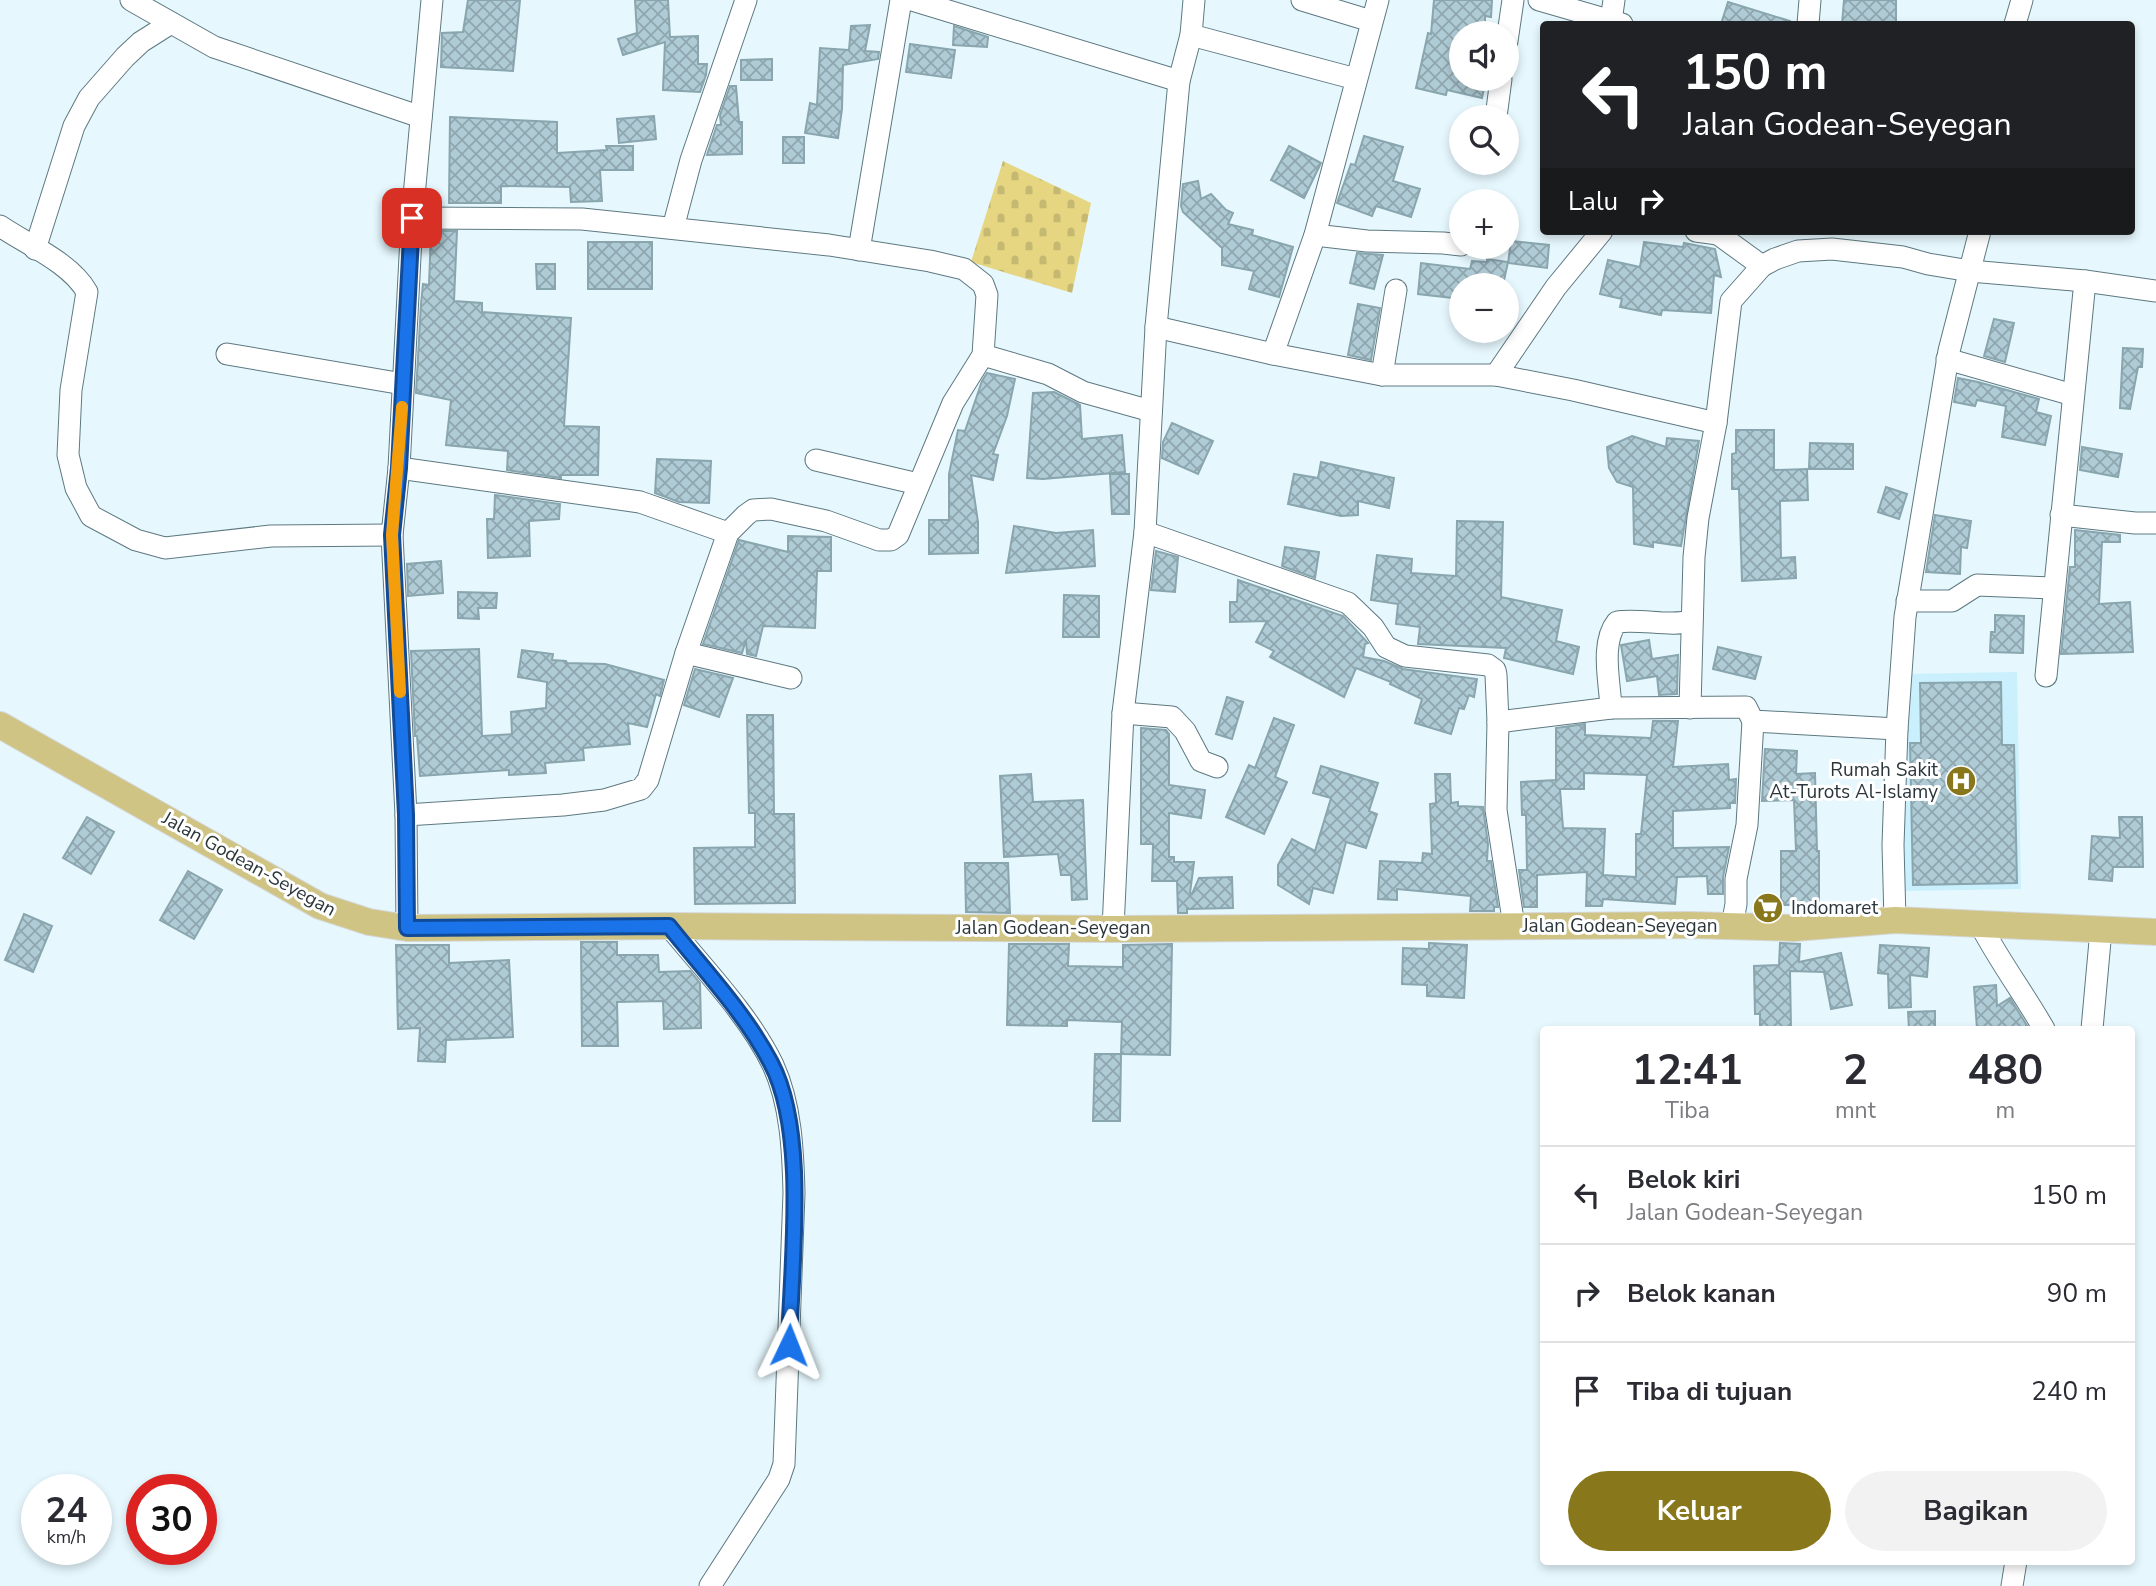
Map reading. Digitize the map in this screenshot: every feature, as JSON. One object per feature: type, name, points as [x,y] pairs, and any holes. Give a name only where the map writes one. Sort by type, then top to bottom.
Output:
[{"type":"main road","name":"Jalan Godean-Seyegan","points":[[0,726],[320,906],[369,922],[407,928],[1794,928],[1895,920],[2156,932]]},
{"type":"street","points":[[131,0],[166,13],[214,47],[421,117]]},
{"type":"street","points":[[407,928],[406,815],[392,535],[399,468],[412,218],[432,0]]},
{"type":"street","points":[[673,228],[691,160],[746,0]]},
{"type":"street","points":[[859,250],[901,0]]},
{"type":"street","points":[[912,0],[1179,80]]},
{"type":"street","points":[[1113,929],[1123,713],[1145,532],[1156,327],[1179,80],[1191,35],[1195,0]]},
{"type":"street","points":[[1302,0],[1371,21]]},
{"type":"street","points":[[1273,354],[1315,234],[1378,0]]},
{"type":"street","points":[[1510,21],[1513,0]]},
{"type":"street","points":[[1545,0],[1615,15]]},
{"type":"street","points":[[1808,21],[1810,0]]},
{"type":"street","points":[[2016,21],[2022,0]]},
{"type":"street","points":[[35,249],[74,126],[89,98],[166,13]]},
{"type":"street","points":[[1191,35],[1356,79]]},
{"type":"street","points":[[406,815],[563,805],[604,800],[641,789],[648,780],[686,653],[728,533],[750,513],[764,509],[826,521],[879,540],[891,540],[898,535],[953,403],[983,355],[987,295],[983,284],[964,269],[829,245],[582,219],[412,218]]},
{"type":"street","points":[[0,226],[70,270],[87,292],[71,390],[68,454],[76,488],[92,516],[136,540],[165,548],[271,536],[392,535]]},
{"type":"street","points":[[1315,234],[1367,241],[1449,244]]},
{"type":"street","points":[[1496,376],[1556,286],[1599,235]]},
{"type":"street","points":[[1721,235],[1762,265]]},
{"type":"street","points":[[1895,920],[1893,845],[1897,729],[1907,601],[1947,359],[1979,235]]},
{"type":"street","points":[[1690,708],[1693,557],[1716,423],[1731,300],[1762,265],[1798,251],[1832,249],[1870,252],[1969,271],[2085,281],[2156,291]]},
{"type":"street","points":[[2046,676],[2085,281]]},
{"type":"street","points":[[1382,374],[1396,290]]},
{"type":"street","points":[[1156,327],[1273,354],[1382,374],[1496,376],[1573,390],[1716,423]]},
{"type":"street","points":[[227,354],[403,384]]},
{"type":"street","points":[[983,355],[1048,374],[1083,392],[1151,411]]},
{"type":"street","points":[[1947,359],[2073,395]]},
{"type":"street","points":[[816,460],[918,484]]},
{"type":"street","points":[[399,468],[640,502],[728,533]]},
{"type":"street","points":[[2061,514],[2156,523]]},
{"type":"street","points":[[1145,532],[1348,603],[1373,627],[1386,647],[1405,656],[1488,665],[1494,670],[1498,722],[1496,810],[1514,926]]},
{"type":"street","points":[[1907,601],[1952,601],[1977,585],[2054,588]]},
{"type":"street","points":[[1611,709],[1608,648],[1612,629],[1617,622],[1641,620],[1684,624],[1692,620]]},
{"type":"street","points":[[686,653],[791,678]]},
{"type":"street","points":[[1498,722],[1611,709],[1746,707],[1753,721],[1747,825],[1736,879],[1736,904],[1732,926]]},
{"type":"street","points":[[1123,713],[1172,717],[1185,732],[1201,761],[1217,767]]},
{"type":"street","points":[[1753,721],[1897,729]]},
{"type":"street","points":[[669,926],[753,1031],[773,1066],[783,1094],[793,1156],[794,1206],[784,1464],[779,1479],[710,1586]]},
{"type":"street","points":[[1981,926],[1996,955],[2027,998],[2042,1026]]},
{"type":"street","points":[[2092,1026],[2101,930]]},
{"type":"street","points":[[2012,1586],[2015,1565]]},
{"type":"shaded area","name":"Rumah Sakit At-Turots Al-Islamy","points":[[2017,672],[2021,889],[1905,891],[1901,674]]},
{"type":"green space","points":[[1003,161],[1091,203],[1072,293],[971,262]]},
{"type":"building","points":[[468,0],[520,0],[513,71],[441,67],[442,33],[463,32]]},
{"type":"building","points":[[635,0],[668,0],[670,37],[698,36],[698,64],[707,64],[700,92],[663,90],[665,42],[623,55],[618,39],[637,33]]},
{"type":"building","points":[[1434,0],[1492,0],[1491,17],[1485,16],[1485,21],[1449,21],[1449,90],[1446,95],[1416,88],[1428,33],[1431,34]]},
{"type":"building","points":[[1844,0],[1896,0],[1896,21],[1842,21]]},
{"type":"building","points":[[1728,2],[1790,21],[1722,21]]},
{"type":"building","points":[[870,25],[865,51],[879,52],[878,59],[843,65],[838,138],[805,133],[810,103],[817,105],[820,48],[849,50],[851,26]]},
{"type":"building","points":[[954,26],[988,37],[987,47],[953,45]]},
{"type":"building","points":[[910,44],[955,50],[951,78],[906,72]]},
{"type":"building","points":[[772,59],[772,80],[741,80],[741,60]]},
{"type":"building","points":[[730,86],[736,86],[739,122],[742,122],[742,154],[707,155],[717,125],[721,125],[720,115]]},
{"type":"building","points":[[1451,91],[1483,91],[1482,98]]},
{"type":"building","points":[[654,116],[656,139],[619,143],[617,119]]},
{"type":"building","points":[[450,117],[557,122],[557,153],[607,150],[606,146],[633,146],[633,170],[600,170],[602,201],[571,202],[570,187],[501,186],[501,203],[449,203]]},
{"type":"building","points":[[1364,136],[1403,147],[1393,181],[1420,189],[1411,217],[1376,206],[1372,216],[1337,203],[1351,164],[1355,165]]},
{"type":"building","points":[[783,137],[804,137],[804,163],[783,163]]},
{"type":"building","points":[[1289,146],[1321,163],[1304,198],[1271,180]]},
{"type":"building","points":[[1198,181],[1201,199],[1211,194],[1226,210],[1233,213],[1228,224],[1253,230],[1252,235],[1293,247],[1279,297],[1249,289],[1254,271],[1222,265],[1222,248],[1183,212],[1183,184]]},
{"type":"building","points":[[431,231],[457,231],[454,301],[482,303],[482,312],[571,318],[564,426],[599,427],[598,475],[561,475],[561,478],[507,470],[508,451],[446,445],[451,400],[416,393],[421,304],[423,284],[429,285]]},
{"type":"building","points":[[588,242],[652,242],[652,289],[588,289]]},
{"type":"building","points":[[1519,242],[1549,245],[1547,268],[1508,263],[1509,259],[1519,259]]},
{"type":"building","points":[[1644,242],[1683,247],[1684,243],[1715,249],[1721,277],[1714,275],[1711,313],[1662,310],[1661,315],[1620,307],[1622,299],[1600,294],[1608,260],[1640,267]]},
{"type":"building","points":[[1357,253],[1383,255],[1374,289],[1350,283]]},
{"type":"building","points":[[1487,259],[1508,262],[1506,273],[1449,273],[1449,298],[1418,294],[1421,263],[1470,269],[1472,261],[1487,262]]},
{"type":"building","points":[[536,264],[555,264],[555,289],[537,289]]},
{"type":"building","points":[[1358,304],[1380,308],[1371,360],[1348,355]]},
{"type":"building","points":[[1994,319],[2014,323],[2005,362],[1984,356]]},
{"type":"building","points":[[2123,348],[2143,349],[2142,367],[2138,367],[2130,409],[2120,408]]},
{"type":"building","points":[[987,373],[1015,379],[1007,416],[993,454],[998,455],[993,480],[971,475],[978,522],[978,553],[929,554],[929,520],[949,520],[949,474],[958,430],[965,431]]},
{"type":"building","points":[[1958,378],[2039,399],[2036,412],[2051,416],[2045,445],[2002,437],[2006,406],[1977,400],[1975,406],[1954,402]]},
{"type":"building","points":[[1054,392],[1080,405],[1082,439],[1122,435],[1125,472],[1027,478],[1033,393]]},
{"type":"building","points":[[1172,423],[1213,441],[1198,474],[1162,458],[1163,442]]},
{"type":"building","points":[[1736,430],[1774,430],[1774,470],[1807,469],[1808,500],[1780,501],[1781,558],[1795,557],[1796,578],[1742,581],[1739,489],[1732,489],[1732,454],[1736,453]]},
{"type":"building","points":[[1632,436],[1666,447],[1667,438],[1699,441],[1681,546],[1653,542],[1653,547],[1634,544],[1633,487],[1617,482],[1609,468],[1607,447]]},
{"type":"building","points":[[1810,443],[1853,444],[1853,469],[1809,469]]},
{"type":"building","points":[[2082,447],[2122,454],[2118,477],[2080,470]]},
{"type":"building","points":[[657,459],[711,461],[709,503],[679,502],[655,493]]},
{"type":"building","points":[[1321,462],[1394,478],[1389,508],[1358,501],[1358,515],[1341,516],[1288,504],[1294,474],[1318,478]]},
{"type":"building","points":[[1110,474],[1129,474],[1129,514],[1112,514]]},
{"type":"building","points":[[1886,487],[1907,494],[1899,519],[1878,512]]},
{"type":"building","points":[[495,495],[560,504],[559,519],[529,521],[530,556],[488,558],[487,519],[494,519]]},
{"type":"building","points":[[1935,515],[1971,521],[1967,548],[1961,547],[1960,574],[1926,572]]},
{"type":"building","points":[[1457,521],[1503,522],[1501,597],[1562,610],[1556,641],[1579,647],[1573,674],[1504,658],[1506,648],[1418,644],[1420,627],[1396,624],[1398,604],[1371,600],[1377,555],[1412,559],[1411,573],[1456,576]]},
{"type":"building","points":[[1014,526],[1056,533],[1093,530],[1095,566],[1006,573]]},
{"type":"building","points":[[2075,530],[2120,535],[2120,542],[2102,542],[2099,604],[2130,602],[2133,652],[2061,654],[2070,567],[2075,567]]},
{"type":"building","points":[[788,536],[831,537],[831,571],[817,571],[815,628],[763,626],[756,656],[747,654],[746,640],[742,653],[703,644],[739,540],[788,552]]},
{"type":"building","points":[[1285,547],[1319,552],[1315,578],[1282,566]]},
{"type":"building","points":[[1156,551],[1178,557],[1175,592],[1151,590]]},
{"type":"building","points":[[441,561],[443,593],[408,596],[407,564]]},
{"type":"building","points":[[1238,580],[1343,616],[1368,643],[1365,644],[1363,657],[1384,661],[1403,669],[1477,679],[1474,697],[1469,695],[1464,709],[1459,708],[1451,734],[1415,723],[1422,699],[1390,684],[1391,682],[1356,668],[1344,697],[1270,657],[1274,651],[1256,642],[1267,621],[1230,622],[1230,602],[1237,602]]},
{"type":"building","points":[[458,592],[497,593],[496,608],[478,608],[479,619],[458,618]]},
{"type":"building","points":[[1064,595],[1099,596],[1099,637],[1063,637]]},
{"type":"building","points":[[1995,615],[2024,616],[2023,653],[1990,652],[1991,632],[1995,632]]},
{"type":"building","points":[[1649,640],[1652,659],[1678,655],[1677,694],[1659,695],[1657,676],[1627,681],[1621,645]]},
{"type":"building","points":[[1718,647],[1761,657],[1755,679],[1713,669]]},
{"type":"building","points":[[479,649],[482,736],[512,734],[511,712],[546,708],[547,682],[518,677],[522,650],[553,654],[552,660],[605,664],[664,680],[660,696],[656,694],[647,727],[628,723],[630,744],[583,748],[584,760],[545,763],[546,773],[509,775],[509,770],[420,776],[415,736],[411,651]]},
{"type":"building","points":[[695,669],[733,678],[719,717],[684,705]]},
{"type":"building","name":"Rumah Sakit At-Turots Al-Islamy","points":[[2001,682],[2002,745],[2014,745],[2017,883],[1913,885],[1910,743],[1921,743],[1920,683]]},
{"type":"building","points":[[1227,697],[1243,702],[1232,739],[1216,734]]},
{"type":"building","points":[[747,715],[773,715],[774,814],[794,814],[795,903],[695,904],[694,848],[755,847],[755,813],[749,813]]},
{"type":"building","points":[[1274,718],[1294,725],[1275,777],[1287,782],[1264,834],[1226,817],[1249,765],[1255,768]]},
{"type":"building","points":[[1653,721],[1678,721],[1673,767],[1728,764],[1729,780],[1736,779],[1735,803],[1730,803],[1730,808],[1673,811],[1673,848],[1729,847],[1723,877],[1723,894],[1708,894],[1707,876],[1677,877],[1675,904],[1603,899],[1602,906],[1586,906],[1587,872],[1537,875],[1537,907],[1524,907],[1519,870],[1527,870],[1526,815],[1522,815],[1521,782],[1556,780],[1556,728],[1585,724],[1585,735],[1651,738]],"holes":[[[1584,773],[1647,775],[1641,834],[1636,834],[1636,877],[1603,875],[1605,829],[1563,828],[1560,789],[1584,789]]]},
{"type":"building","points":[[1141,728],[1166,730],[1169,734],[1169,785],[1205,790],[1201,818],[1169,813],[1169,857],[1174,857],[1174,862],[1194,862],[1192,894],[1199,878],[1232,877],[1233,908],[1187,909],[1187,913],[1178,913],[1177,881],[1152,881],[1153,844],[1141,844]]},
{"type":"building","points":[[1765,749],[1797,751],[1796,774],[1815,773],[1819,905],[1781,905],[1781,851],[1796,851],[1794,800],[1762,801]]},
{"type":"building","points":[[1321,766],[1378,783],[1369,811],[1377,814],[1366,848],[1346,842],[1333,893],[1313,888],[1309,904],[1278,885],[1278,865],[1292,839],[1315,851],[1331,798],[1313,793]]},
{"type":"building","points":[[1031,774],[1033,802],[1083,800],[1087,899],[1072,900],[1071,875],[1061,875],[1058,854],[1004,857],[1000,776]]},
{"type":"building","points":[[1435,774],[1450,774],[1451,803],[1458,802],[1458,806],[1483,807],[1488,844],[1487,861],[1491,861],[1498,907],[1494,907],[1494,911],[1470,911],[1471,896],[1397,889],[1397,900],[1378,899],[1380,861],[1422,863],[1423,853],[1432,854],[1430,804],[1436,803]]},
{"type":"building","points":[[87,817],[114,832],[91,874],[63,858]]},
{"type":"building","points":[[2119,817],[2142,817],[2143,867],[2113,867],[2112,881],[2089,879],[2092,836],[2120,838]]},
{"type":"building","points":[[965,863],[1008,863],[1010,913],[966,912]]},
{"type":"building","points":[[188,871],[222,890],[194,939],[160,920]]},
{"type":"building","points":[[24,914],[52,926],[33,972],[5,960]]},
{"type":"building","points":[[581,942],[617,942],[617,955],[658,955],[659,972],[690,971],[700,983],[701,1028],[664,1029],[663,1001],[617,1002],[618,1046],[582,1046]]},
{"type":"building","points":[[1429,943],[1467,945],[1464,998],[1427,996],[1427,985],[1402,984],[1403,948],[1429,949]]},
{"type":"building","points":[[1780,943],[1800,944],[1799,962],[1841,953],[1852,1005],[1831,1009],[1824,972],[1790,971],[1791,1026],[1760,1026],[1760,1014],[1755,1014],[1754,966],[1779,965]]},
{"type":"building","points":[[1009,944],[1069,944],[1068,966],[1123,967],[1123,945],[1172,944],[1170,1055],[1121,1054],[1122,1022],[1067,1020],[1067,1026],[1007,1025]]},
{"type":"building","points":[[396,945],[449,945],[449,963],[509,960],[513,1037],[446,1040],[445,1062],[418,1061],[420,1028],[398,1029]]},
{"type":"building","points":[[1880,945],[1929,948],[1927,977],[1910,975],[1911,1007],[1889,1008],[1888,974],[1878,973]]},
{"type":"building","points":[[1996,985],[1997,1006],[2010,998],[2027,1026],[1977,1026],[1974,987]]},
{"type":"building","points":[[1935,1011],[1935,1026],[1909,1026],[1908,1012]]},
{"type":"building","points":[[1095,1054],[1121,1054],[1120,1121],[1093,1121]]},
{"type":"slow traffic","points":[[400,692],[392,535],[402,407]]},
{"type":"place","name":"Rumah Sakit At-Turots Al-Islamy","points":[[1961,781]]},
{"type":"place","name":"Indomaret","points":[[1768,908]]},
{"type":"route","points":[[412,218],[399,468],[392,535],[406,815],[407,928],[669,926],[753,1031],[773,1066],[783,1094],[793,1156],[794,1193],[789,1345]]}]
